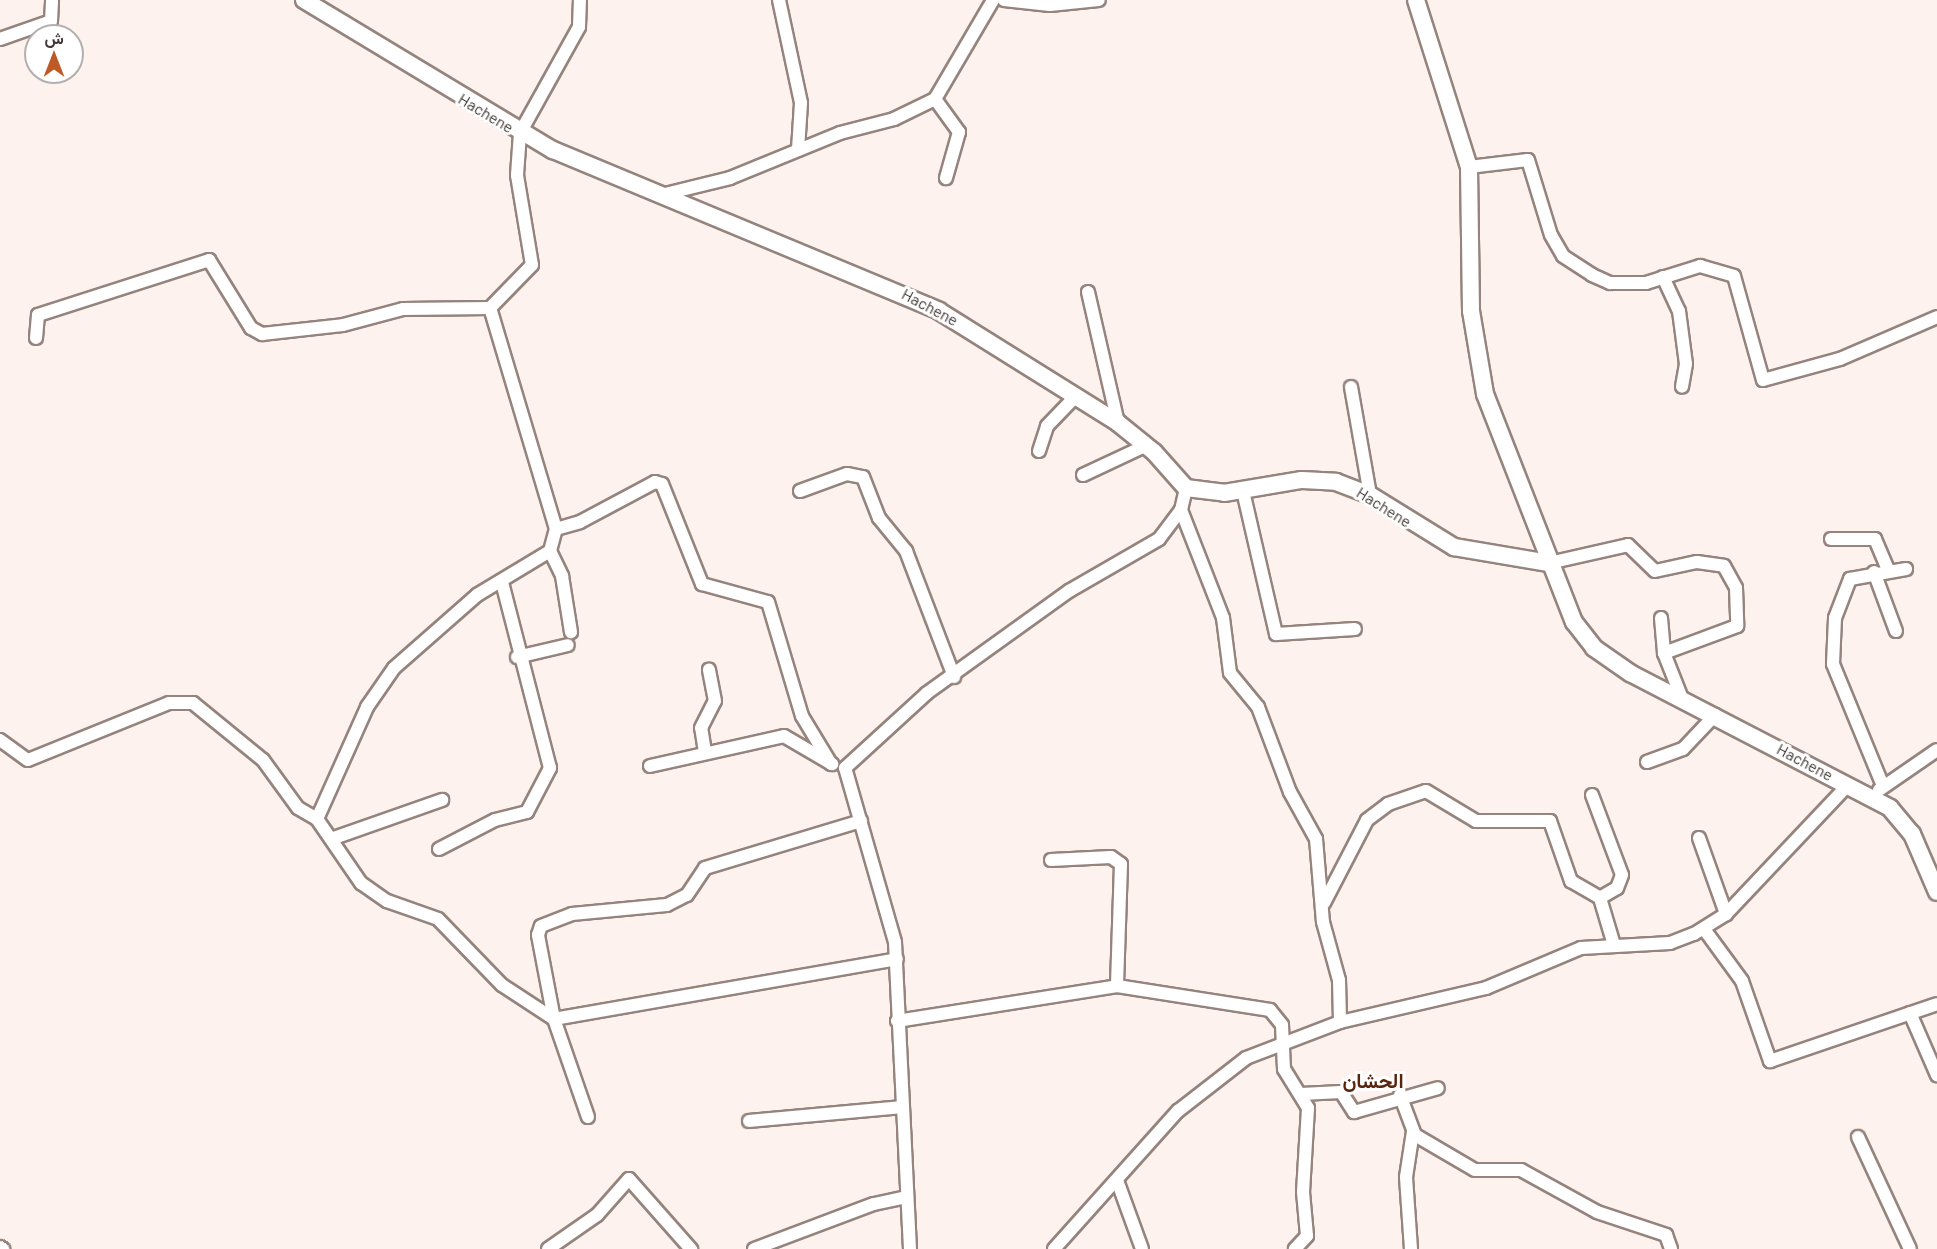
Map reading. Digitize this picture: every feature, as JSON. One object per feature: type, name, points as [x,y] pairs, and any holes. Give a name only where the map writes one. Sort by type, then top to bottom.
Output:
[{"type":"street","points":[[0,39],[51,21],[52,0]]},
{"type":"street","name":"Hachene","points":[[304,0],[520,134],[656,196],[899,291],[982,335],[1118,423],[1146,445],[1186,488],[1243,491],[1313,480],[1370,495],[1454,547],[1549,563]]},
{"type":"street","points":[[36,338],[38,315],[209,260],[219,267],[251,328],[262,334],[343,325],[402,309],[490,308],[532,265],[517,175],[520,134],[579,27],[580,0]]},
{"type":"street","points":[[779,0],[801,103],[798,150]]},
{"type":"street","points":[[656,196],[730,178],[798,150],[894,119],[935,99],[993,0]]},
{"type":"street","points":[[1004,0],[1050,5],[1099,0]]},
{"type":"street","name":"Hachene","points":[[1416,0],[1469,166],[1469,282],[1479,368],[1498,435],[1575,622],[1594,648],[1683,701],[1848,785],[1878,791],[1902,819],[1937,892]]},
{"type":"street","points":[[935,99],[959,132],[946,178]]},
{"type":"street","points":[[1469,166],[1528,160],[1551,235],[1576,268],[1611,283],[1663,277],[1700,266],[1734,276],[1764,380],[1840,359],[1937,317]]},
{"type":"street","points":[[1663,277],[1679,311],[1686,364],[1682,387]]},
{"type":"street","points":[[1088,292],[1118,423]]},
{"type":"street","points":[[490,308],[555,529],[550,551],[562,576],[570,639],[517,657]]},
{"type":"street","points":[[1351,387],[1370,495]]},
{"type":"street","points":[[1038,452],[1047,426],[1076,396]]},
{"type":"street","points":[[1083,475],[1146,445]]},
{"type":"street","points":[[800,491],[847,474],[862,477],[879,518],[906,551],[954,677]]},
{"type":"street","points":[[555,529],[580,522],[655,482],[662,484],[702,584],[768,602],[802,716],[831,764]]},
{"type":"street","points":[[845,768],[902,713],[1069,591],[1159,539],[1181,510],[1186,488]]},
{"type":"street","points":[[1243,491],[1276,634],[1355,629]]},
{"type":"street","points":[[1181,510],[1223,618],[1230,673],[1258,707],[1290,792],[1313,829],[1322,907],[1339,980],[1340,1022]]},
{"type":"street","points":[[1832,539],[1875,539],[1888,569]]},
{"type":"street","points":[[1549,563],[1628,545],[1655,571],[1697,562],[1725,566],[1736,588],[1737,626],[1664,653]]},
{"type":"street","points":[[317,819],[383,682],[477,595],[550,551]]},
{"type":"street","points":[[1906,569],[1888,569],[1850,579],[1845,586],[1836,618],[1833,664],[1878,791],[1937,750]]},
{"type":"street","points":[[1874,572],[1896,631]]},
{"type":"street","points":[[439,849],[495,820],[527,812],[547,775],[549,756],[517,657],[502,582]]},
{"type":"street","points":[[1661,618],[1664,653],[1683,701]]},
{"type":"street","points":[[705,752],[701,728],[714,701],[709,670]]},
{"type":"street","points":[[0,740],[28,760],[169,703],[193,703],[263,760],[298,808],[317,819],[361,883],[395,905],[438,919],[502,985],[554,1019],[897,959]]},
{"type":"street","points":[[1647,762],[1683,749],[1716,716]]},
{"type":"street","points":[[650,766],[784,735],[831,764],[845,768]]},
{"type":"street","points":[[845,768],[885,896],[897,959],[897,1022],[910,1249]]},
{"type":"street","points":[[1054,1249],[1085,1212],[1118,1184],[1199,1090],[1246,1058],[1284,1041],[1340,1022],[1486,988],[1581,948],[1670,943],[1704,929],[1726,914],[1848,785]]},
{"type":"street","points":[[1322,907],[1367,820],[1388,804],[1426,791],[1476,821],[1550,821],[1571,881],[1600,898],[1614,945]]},
{"type":"street","points":[[1592,795],[1622,875],[1617,888],[1600,898]]},
{"type":"street","points":[[331,839],[442,800]]},
{"type":"street","points":[[588,1117],[554,1019],[537,935],[540,926],[572,914],[667,905],[687,895],[705,868],[861,821]]},
{"type":"street","points":[[1699,838],[1726,914]]},
{"type":"street","points":[[1051,860],[1111,857],[1121,864],[1116,986]]},
{"type":"street","points":[[1704,929],[1742,981],[1770,1061],[1937,1004]]},
{"type":"street","points":[[897,1022],[1116,986],[1270,1010],[1280,1018],[1284,1041],[1284,1069],[1308,1108],[1303,1192],[1307,1236],[1295,1249]]},
{"type":"street","points":[[1910,1012],[1937,1075]]},
{"type":"street","points":[[1301,1094],[1341,1092],[1354,1112],[1400,1095],[1438,1088]]},
{"type":"street","points":[[1400,1095],[1413,1131],[1407,1158],[1411,1249]]},
{"type":"street","points":[[749,1121],[902,1107]]},
{"type":"street","points":[[1413,1131],[1475,1170],[1521,1170],[1598,1212],[1666,1235],[1671,1249]]},
{"type":"street","points":[[1858,1137],[1910,1249]]},
{"type":"street","points":[[548,1249],[597,1215],[629,1179],[691,1249]]},
{"type":"street","points":[[1118,1184],[1142,1249]]},
{"type":"street","points":[[753,1249],[874,1204],[907,1197]]},
{"type":"district","name":"الحشان","points":[[1373,1080]]}]
